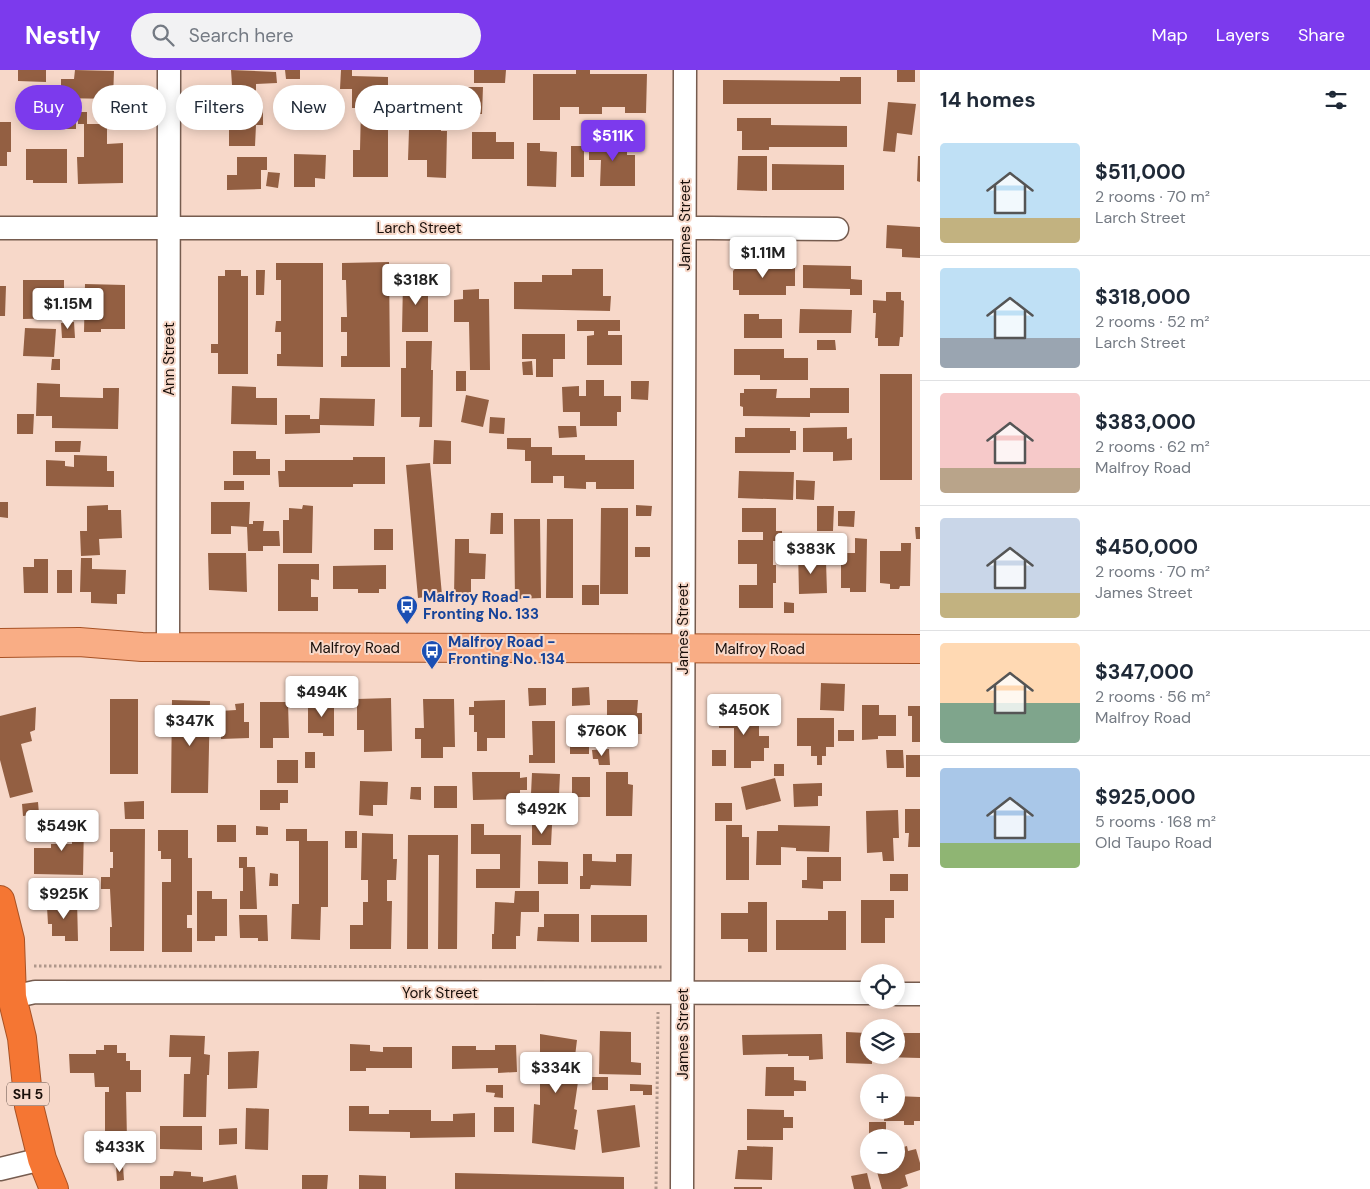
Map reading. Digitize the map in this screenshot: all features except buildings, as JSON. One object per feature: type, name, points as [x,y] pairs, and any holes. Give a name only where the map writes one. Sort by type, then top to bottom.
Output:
[{"type":"highway","name":"SH 5","points":[[0,900],[10,940],[6,988],[22,1038],[29,1106],[42,1159],[54,1189]]},
{"type":"main road","name":"Malfroy Road","points":[[0,643],[79,642],[142,647],[920,649]]},
{"type":"street","name":"Ann Street","points":[[168,647],[169,70]]},
{"type":"street","name":"James Street","points":[[682,1189],[685,70]]},
{"type":"street","name":"Larch Street","points":[[0,228],[837,229]]},
{"type":"street","name":"York Street","points":[[6,988],[35,992],[860,993]]},
{"type":"street","points":[[905,994],[920,994]]},
{"type":"street","points":[[0,1169],[42,1159]]},
{"type":"path","points":[[34,966],[664,967]]},
{"type":"path","points":[[656,1189],[658,1006]]},
{"type":"place","name":"Malfroy Road - Fronting No. 133","points":[[407,625]]},
{"type":"place","name":"Malfroy Road - Fronting No. 134","points":[[432,670]]}]
